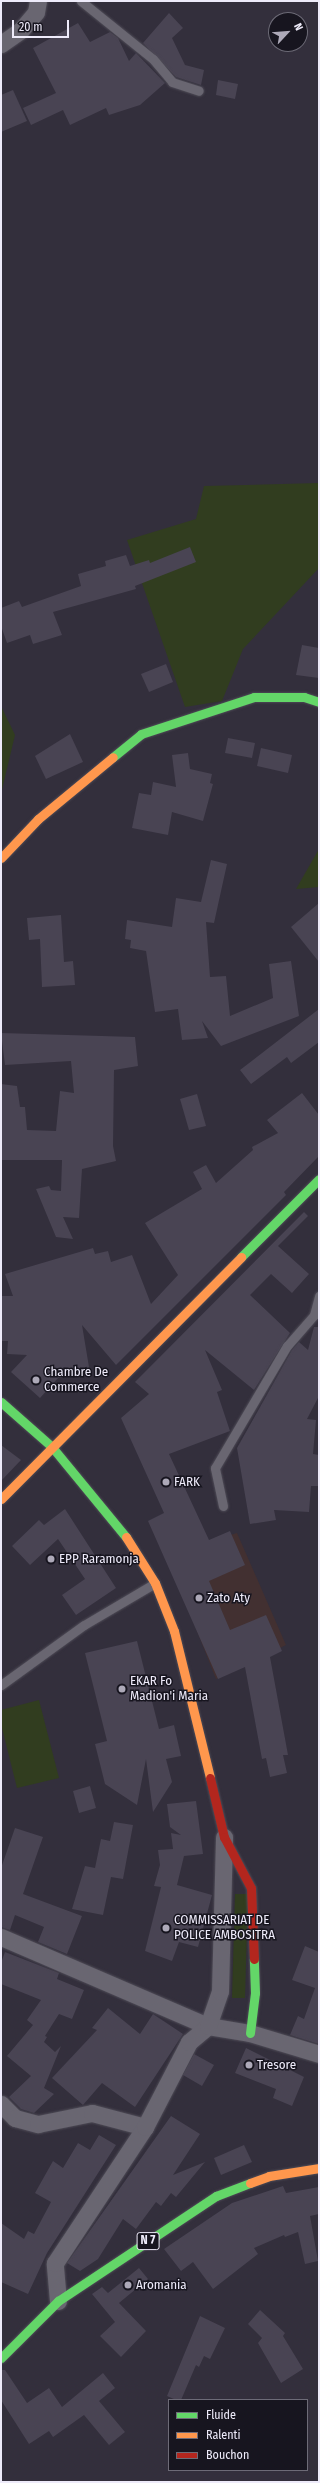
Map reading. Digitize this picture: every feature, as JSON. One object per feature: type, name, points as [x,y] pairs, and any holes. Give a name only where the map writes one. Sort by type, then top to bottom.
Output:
[{"type":"street","points":[[1,44],[21,30],[36,12],[38,1]]},
{"type":"street","points":[[1,858],[38,819],[141,734],[254,698],[304,697],[319,702]]},
{"type":"street","points":[[1,1499],[319,1179]]},
{"type":"street","points":[[1,1402],[52,1447],[130,1541],[154,1583],[174,1631],[224,1837],[251,1888],[255,1993],[250,2033]]},
{"type":"street","points":[[58,2301],[55,2263],[145,2127],[188,2042],[208,2026],[220,1990],[224,1837]]},
{"type":"street","points":[[1,1937],[208,2026],[250,2033],[319,2054]]},
{"type":"street","points":[[1,2104],[15,2118],[38,2124],[92,2114],[145,2127]]},
{"type":"street","name":"N 7","points":[[1,2358],[58,2301],[216,2196],[269,2176],[319,2168]]},
{"type":"lane","points":[[81,1],[153,59],[172,82],[199,91]]},
{"type":"lane","points":[[224,1506],[215,1468],[288,1346],[314,1315],[319,1296]]},
{"type":"lane","points":[[1,1685],[84,1625],[154,1583]]},
{"type":"shaded area","name":"Zato Aty","points":[[237,1533],[286,1645],[216,1679],[167,1555]]},
{"type":"green space","points":[[319,483],[319,568],[243,649],[222,701],[185,707],[127,540],[196,519],[204,486]]},
{"type":"green space","points":[[1,706],[15,735],[1,794]]},
{"type":"green space","points":[[319,849],[319,887],[296,889]]},
{"type":"green space","points":[[39,1700],[59,1778],[17,1788],[1,1724],[1,1710]]},
{"type":"green space","points":[[235,1894],[248,1894],[245,1998],[232,1998]]},
{"type":"building","points":[[169,13],[183,28],[172,38],[185,65],[204,70],[201,85],[176,77],[143,43]]},
{"type":"building","points":[[78,23],[90,42],[110,32],[118,38],[129,61],[136,53],[165,83],[140,105],[109,115],[106,108],[70,125],[63,110],[31,125],[23,108],[56,93],[33,48]]},
{"type":"building","points":[[218,80],[238,84],[235,99],[216,95]]},
{"type":"building","points":[[13,90],[27,121],[1,132],[1,95]]},
{"type":"building","points":[[190,547],[196,562],[135,586],[136,589],[53,612],[62,635],[33,644],[30,635],[7,643],[1,626],[1,608],[19,601],[22,607],[81,586],[78,574],[106,566],[105,561],[126,555],[130,566],[149,560],[150,563]]},
{"type":"building","points":[[302,645],[319,648],[319,678],[296,675]]},
{"type":"building","points":[[166,664],[173,682],[149,692],[141,674]]},
{"type":"building","points":[[70,734],[83,762],[46,779],[35,756]]},
{"type":"building","points":[[228,738],[255,743],[252,758],[225,753]]},
{"type":"building","points":[[261,748],[292,755],[288,773],[257,766]]},
{"type":"building","points":[[188,753],[190,769],[212,774],[210,783],[213,784],[203,821],[172,812],[168,835],[132,828],[139,793],[151,795],[153,782],[176,787],[172,755]]},
{"type":"building","points":[[211,860],[227,864],[214,923],[206,922],[210,977],[226,976],[230,1016],[273,998],[269,964],[291,961],[299,1016],[221,1046],[202,1021],[208,1038],[182,1040],[178,1009],[155,1012],[146,951],[130,948],[131,940],[125,939],[127,920],[172,927],[176,898],[201,902]]},
{"type":"building","points":[[319,903],[319,962],[291,927]]},
{"type":"building","points":[[61,915],[64,962],[73,961],[75,985],[42,987],[40,939],[29,940],[27,918]]},
{"type":"building","points":[[319,1009],[319,1042],[291,1063],[287,1057],[251,1084],[240,1070]]},
{"type":"building","points":[[1,1033],[135,1037],[138,1066],[114,1070],[113,1146],[116,1161],[82,1169],[79,1218],[63,1217],[73,1239],[56,1237],[36,1189],[49,1186],[51,1190],[61,1191],[62,1160],[1,1160],[1,1084],[17,1086],[20,1107],[25,1107],[27,1130],[56,1131],[60,1091],[74,1093],[71,1061],[5,1065]]},
{"type":"building","points":[[302,1093],[319,1115],[319,1156],[284,1192],[286,1195],[116,1365],[82,1325],[90,1373],[58,1378],[40,1398],[11,1372],[27,1355],[7,1354],[8,1341],[1,1341],[1,1296],[13,1296],[5,1274],[93,1248],[95,1254],[108,1251],[111,1262],[132,1255],[151,1304],[178,1275],[145,1223],[202,1189],[193,1172],[206,1165],[216,1183],[253,1150],[252,1147],[278,1133],[267,1120]]},
{"type":"building","points":[[197,1094],[206,1126],[189,1130],[180,1099]]},
{"type":"building","points":[[304,1212],[308,1216],[278,1246],[309,1274],[292,1293],[271,1274],[250,1295],[290,1333],[254,1390],[205,1350],[222,1390],[217,1392],[230,1431],[169,1454],[209,1540],[230,1531],[245,1565],[209,1581],[230,1630],[266,1615],[282,1651],[270,1657],[288,1755],[283,1755],[287,1773],[270,1777],[266,1758],[262,1759],[245,1667],[218,1679],[148,1521],[164,1513],[121,1418],[149,1394],[135,1382]]},
{"type":"building","points":[[314,1327],[319,1327],[319,1396],[307,1419],[316,1420],[313,1454],[319,1455],[319,1486],[311,1486],[309,1512],[274,1510],[276,1520],[250,1524],[237,1448],[292,1350],[299,1342],[308,1350]]},
{"type":"building","points":[[1,1445],[21,1460],[1,1481]]},
{"type":"building","points":[[65,1509],[116,1588],[76,1615],[62,1595],[85,1579],[58,1539],[30,1565],[12,1546],[39,1520],[44,1525]]},
{"type":"building","name":"EKAR Fo Madion'i Maria","points":[[137,1641],[159,1729],[174,1725],[181,1756],[166,1759],[172,1782],[153,1812],[146,1759],[137,1805],[105,1784],[95,1744],[107,1741],[85,1653]]},
{"type":"building","points":[[90,1786],[96,1808],[79,1813],[73,1791]]},
{"type":"building","points":[[196,1801],[203,1854],[184,1856],[177,1885],[212,1895],[198,1947],[179,1942],[172,1961],[145,1951],[161,1887],[154,1886],[160,1865],[158,1850],[173,1849],[171,1833],[181,1835],[170,1827],[167,1804]]},
{"type":"building","points":[[114,1822],[133,1825],[123,1879],[111,1877],[103,1915],[72,1909],[85,1866],[95,1868],[101,1839],[110,1841]]},
{"type":"building","points":[[15,1828],[43,1837],[23,1894],[82,1916],[67,1954],[38,1942],[44,1927],[15,1915],[10,1930],[1,1927],[1,1868]]},
{"type":"building","points":[[305,1946],[319,1952],[319,2044],[290,2035],[298,2016],[304,2019],[315,1988],[292,1980]]},
{"type":"building","points":[[5,1952],[59,1973],[57,1979],[84,1990],[72,2019],[59,2014],[45,2036],[47,2037],[44,2042],[55,2052],[61,2046],[44,2088],[54,2094],[34,2113],[21,2109],[9,2097],[31,2076],[7,2056],[33,2025],[27,2020],[41,2000],[1,1984],[1,1963]]},
{"type":"building","points":[[108,2008],[140,2034],[153,2014],[183,2034],[135,2107],[102,2083],[83,2105],[52,2078],[97,2030],[92,2028]]},
{"type":"building","points":[[246,2048],[304,2077],[292,2106],[273,2098],[276,2089],[235,2073]]},
{"type":"building","points":[[194,2054],[214,2065],[202,2086],[183,2075]]},
{"type":"building","points":[[171,2116],[200,2134],[173,2175],[205,2162],[176,2197],[171,2193],[161,2206],[156,2202],[136,2229],[123,2219],[98,2259],[80,2271],[67,2263]]},
{"type":"building","points":[[99,2135],[116,2145],[47,2253],[28,2294],[1,2282],[1,2223],[24,2239],[28,2231],[34,2234],[51,2202],[35,2193],[53,2161],[63,2168],[78,2143],[90,2150]]},
{"type":"building","points":[[244,2145],[252,2162],[221,2175],[214,2158]]},
{"type":"building","points":[[283,2186],[286,2193],[319,2187],[319,2214],[310,2216],[318,2261],[305,2264],[298,2232],[285,2237],[284,2235],[254,2248],[258,2254],[213,2289],[193,2262],[181,2271],[164,2249],[232,2203]]},
{"type":"building","points":[[139,2268],[148,2279],[119,2303],[146,2331],[121,2357],[100,2336],[115,2322],[92,2294],[102,2287],[108,2293]]},
{"type":"building","points":[[260,2310],[285,2333],[283,2336],[303,2369],[281,2383],[258,2343],[262,2338],[248,2324]]},
{"type":"building","points":[[200,2316],[225,2328],[210,2359],[204,2356],[199,2367],[196,2365],[181,2399],[174,2399],[167,2396]]},
{"type":"building","points":[[1,2370],[5,2370],[27,2403],[49,2388],[62,2407],[103,2373],[115,2388],[99,2401],[125,2432],[109,2445],[84,2415],[53,2437],[49,2431],[29,2444],[1,2400]]},
{"type":"traffic: fast","points":[[113,757],[141,734],[254,697],[304,697],[319,702]]},
{"type":"traffic: fast","points":[[241,1257],[319,1179]]},
{"type":"traffic: fast","points":[[1,1402],[52,1447],[126,1537]]},
{"type":"traffic: fast","points":[[250,2033],[255,1993],[254,1959]]},
{"type":"traffic: fast","points":[[1,2358],[58,2301],[216,2196],[250,2183]]},
{"type":"traffic: slow","points":[[1,858],[38,819],[113,757]]},
{"type":"traffic: slow","points":[[1,1499],[241,1257]]},
{"type":"traffic: slow","points":[[126,1537],[155,1583],[174,1631],[210,1778]]},
{"type":"traffic: slow","points":[[250,2183],[269,2176],[319,2168]]},
{"type":"traffic: jam","points":[[210,1778],[224,1837],[251,1888],[254,1959]]},
{"type":"place","name":"Chambre De Commerce","points":[[36,1380]]},
{"type":"place","name":"FARK","points":[[166,1482]]},
{"type":"place","name":"EPP Raramonja","points":[[51,1559]]},
{"type":"place","name":"Zato Aty","points":[[199,1598]]},
{"type":"place","name":"EKAR Fo Madion'i Maria","points":[[122,1689]]},
{"type":"place","name":"COMMISSARIAT DE POLICE AMBOSITRA","points":[[166,1928]]},
{"type":"place","name":"Tresore","points":[[249,2065]]},
{"type":"place","name":"Aromania","points":[[128,2285]]}]
